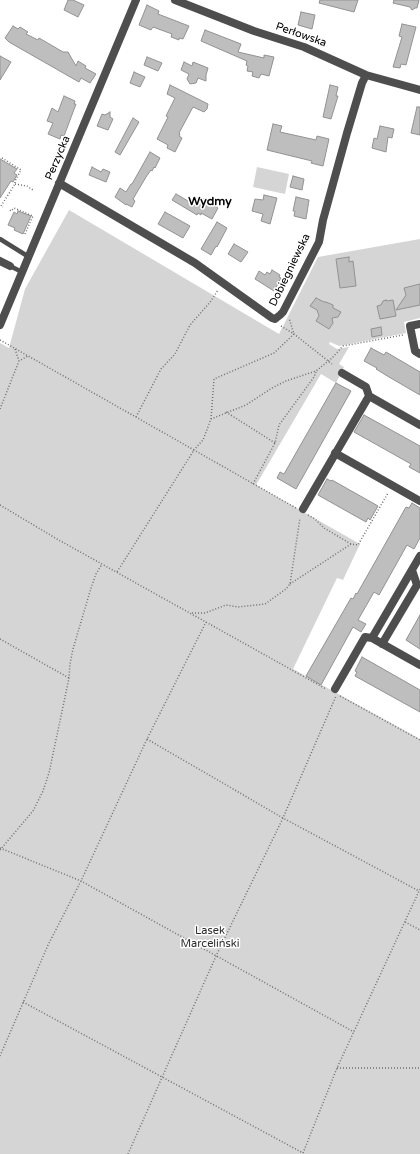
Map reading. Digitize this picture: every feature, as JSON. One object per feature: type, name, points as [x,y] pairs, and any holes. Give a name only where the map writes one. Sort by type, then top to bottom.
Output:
[{"type":"street","name":"Perzycka","points":[[0,325],[136,0]]},
{"type":"street","name":"Perłowska","points":[[175,0],[254,32],[304,47],[366,75],[420,90]]},
{"type":"street","name":"Dobiegniewska","points":[[59,183],[195,263],[272,318],[278,318],[283,312],[319,242],[323,220],[346,133],[366,75]]},
{"type":"street","points":[[0,261],[10,266]]},
{"type":"street","points":[[420,324],[410,326],[409,334],[415,351],[420,354]]},
{"type":"street","points":[[342,373],[366,387],[369,396],[420,425]]},
{"type":"street","points":[[302,510],[369,396]]},
{"type":"street","points":[[335,454],[420,501]]},
{"type":"street","points":[[372,638],[420,556]]},
{"type":"street","points":[[382,644],[417,585],[412,570]]},
{"type":"street","points":[[336,692],[365,637],[372,638],[420,665]]},
{"type":"lane","points":[[0,239],[29,256]]},
{"type":"lane","points":[[10,266],[22,272]]},
{"type":"path","points":[[2,158],[21,170],[1,206],[3,207]]},
{"type":"path","points":[[14,184],[27,186],[33,190]]},
{"type":"path","points":[[10,210],[11,211],[14,208],[33,216],[25,234]]},
{"type":"path","points":[[136,417],[161,369],[175,354],[190,325],[211,301],[222,283]]},
{"type":"path","points":[[272,318],[332,364]]},
{"type":"path","points":[[116,572],[194,450],[203,440],[211,419],[214,379],[274,352],[294,334]]},
{"type":"path","points":[[211,419],[246,405],[272,388],[286,381],[316,371],[343,346],[409,334]]},
{"type":"path","points":[[0,340],[253,484],[302,510],[315,519],[324,528],[351,544],[358,545],[392,486]]},
{"type":"path","points":[[0,409],[19,361],[15,348]]},
{"type":"path","points":[[19,361],[28,356]]},
{"type":"path","points":[[253,484],[275,443],[279,425],[314,377],[316,371]]},
{"type":"path","points":[[226,412],[275,443]]},
{"type":"path","points":[[0,505],[116,572],[336,692],[420,740]]},
{"type":"path","points":[[290,584],[302,510]]},
{"type":"path","points":[[190,613],[205,613],[226,605],[238,607],[265,604],[286,589],[290,584],[351,544]]},
{"type":"path","points":[[102,564],[96,574],[91,588],[73,649],[69,678],[49,773],[43,791],[33,811],[0,849],[81,881],[354,1032]]},
{"type":"path","points":[[0,1056],[48,945],[81,881],[147,739],[206,622]]},
{"type":"path","points":[[0,639],[69,678]]},
{"type":"path","points":[[128,1154],[216,956],[283,818],[336,692]]},
{"type":"path","points":[[23,1002],[303,1154],[337,1068],[420,890],[283,818],[147,739]]},
{"type":"path","points":[[405,922],[420,930]]},
{"type":"path","points":[[337,1068],[420,1068]]},
{"type":"green space","points":[[257,167],[289,174],[285,194],[253,187]]},
{"type":"green space","name":"Lasek Marceliński","points":[[69,210],[279,334],[318,257],[420,239],[420,318],[404,322],[406,333],[339,346],[330,342],[329,344],[337,349],[349,347],[339,364],[344,367],[336,383],[321,374],[256,485],[360,544],[343,580],[337,578],[293,669],[420,739],[420,1154],[0,1154],[0,343],[9,348],[25,289]]},
{"type":"building","points":[[68,0],[73,0],[84,5],[78,17],[64,10]]},
{"type":"building","points":[[320,0],[358,0],[354,12],[319,3]]},
{"type":"building","points":[[394,0],[419,0],[417,8],[412,10],[410,7],[393,3]]},
{"type":"building","points":[[147,5],[159,11],[158,14],[189,26],[183,39],[179,38],[179,40],[171,37],[172,34],[153,27],[151,30],[139,25]]},
{"type":"building","points":[[301,12],[315,15],[312,29],[298,25]]},
{"type":"building","points":[[402,24],[416,27],[406,65],[401,64],[400,68],[393,67],[402,37],[399,36]]},
{"type":"building","points":[[13,26],[18,29],[20,27],[28,32],[26,34],[38,40],[39,38],[63,52],[68,52],[76,66],[78,61],[86,66],[85,68],[96,74],[90,83],[81,78],[79,82],[9,42],[5,38]]},
{"type":"building","points":[[205,30],[241,44],[238,52],[264,58],[264,55],[274,57],[269,76],[261,74],[259,78],[252,76],[253,72],[247,71],[247,61],[201,41]]},
{"type":"building","points":[[0,56],[11,62],[0,80]]},
{"type":"building","points":[[147,57],[162,63],[158,71],[144,65]]},
{"type":"building","points":[[184,62],[192,66],[193,62],[208,68],[206,81],[198,78],[196,83],[190,84],[187,79],[189,74],[181,70]]},
{"type":"building","points":[[134,72],[145,77],[140,87],[130,83]]},
{"type":"building","points":[[170,85],[208,104],[207,109],[204,112],[193,107],[179,133],[179,136],[182,138],[175,152],[167,148],[168,145],[157,139],[168,117],[166,116],[175,98],[167,94]]},
{"type":"building","points":[[330,85],[338,87],[336,96],[338,96],[331,119],[323,117]]},
{"type":"building","points":[[64,96],[75,101],[74,104],[76,104],[64,136],[61,135],[60,139],[48,134],[53,123],[47,121],[52,108],[58,112]]},
{"type":"building","points":[[417,107],[420,107],[420,135],[411,133]]},
{"type":"building","points":[[110,112],[110,117],[113,119],[108,130],[97,126],[102,114],[105,115]]},
{"type":"building","points":[[133,118],[139,122],[120,155],[115,152]]},
{"type":"building","points":[[273,124],[282,126],[280,132],[316,140],[317,136],[329,139],[323,166],[311,163],[312,161],[267,150]]},
{"type":"building","points":[[380,126],[394,129],[392,138],[388,137],[386,152],[372,148],[374,138],[377,139]]},
{"type":"building","points":[[150,152],[160,158],[155,168],[154,167],[146,177],[133,199],[135,201],[132,207],[126,205],[115,197],[120,188],[126,192]]},
{"type":"building","points":[[0,159],[17,169],[14,173],[17,175],[13,182],[11,181],[0,198]]},
{"type":"building","points":[[92,167],[101,172],[103,169],[110,172],[106,182],[89,175]]},
{"type":"building","points":[[293,176],[304,179],[302,190],[290,187]]},
{"type":"building","points":[[176,194],[195,205],[200,197],[218,208],[212,219],[201,213],[201,215],[198,213],[197,215],[172,200]]},
{"type":"building","points":[[264,195],[277,198],[270,224],[261,221],[263,214],[252,211],[255,199],[263,200]]},
{"type":"building","points":[[296,197],[309,200],[306,219],[294,216],[295,211],[293,211]]},
{"type":"building","points":[[18,211],[31,216],[23,234],[14,230],[15,228],[8,225],[14,212],[17,214]]},
{"type":"building","points":[[165,212],[190,226],[183,238],[158,224]]},
{"type":"building","points":[[217,222],[227,228],[211,255],[201,249]]},
{"type":"building","points":[[234,244],[248,252],[241,262],[228,254]]},
{"type":"building","points":[[349,257],[349,262],[353,261],[356,286],[340,288],[336,259]]},
{"type":"building","points":[[272,270],[280,275],[279,277],[281,278],[274,291],[255,279],[259,271],[265,275],[267,272],[270,274]]},
{"type":"building","points":[[420,284],[420,305],[396,310],[406,295],[404,288]]},
{"type":"building","points":[[316,298],[333,305],[333,308],[341,312],[338,317],[332,318],[333,323],[329,329],[316,321],[319,316],[317,310],[310,306]]},
{"type":"building","points":[[393,300],[396,316],[380,319],[377,306],[381,305],[383,301]]},
{"type":"building","points":[[381,327],[382,335],[372,337],[371,329]]},
{"type":"building","points":[[371,348],[384,355],[386,352],[420,372],[420,395],[364,361]]},
{"type":"building","points":[[336,383],[351,391],[296,489],[277,478],[280,472],[284,474]]},
{"type":"building","points":[[364,415],[420,446],[420,473],[409,467],[411,464],[354,432]]},
{"type":"building","points":[[327,479],[332,480],[378,506],[370,520],[368,518],[366,522],[318,495]]},
{"type":"building","points":[[412,503],[420,508],[420,538],[414,549],[407,545],[379,595],[374,592],[358,620],[366,624],[361,632],[353,627],[321,685],[306,676],[351,598],[353,599],[356,593],[357,594],[406,507],[409,508]]},
{"type":"building","points":[[420,615],[420,649],[406,640]]},
{"type":"building","points":[[362,657],[420,690],[420,712],[355,676],[357,672],[355,671]]},
{"type":"district","name":"Wydmy","points":[[210,202]]}]
